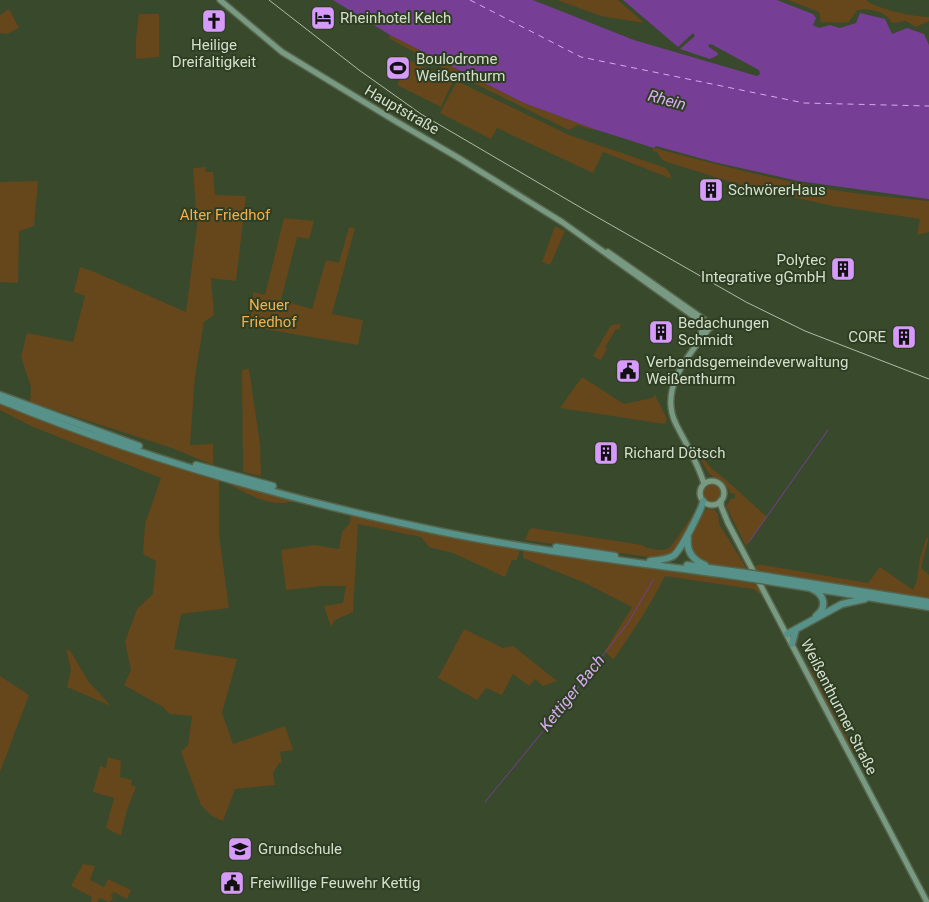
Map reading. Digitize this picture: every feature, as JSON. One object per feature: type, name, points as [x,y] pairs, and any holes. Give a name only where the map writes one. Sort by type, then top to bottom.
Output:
[{"type":"highway","points":[[0,395],[188,465]]},
{"type":"highway","points":[[0,400],[85,432],[188,465],[439,529],[588,557],[766,578],[927,605]]},
{"type":"highway","points":[[650,560],[669,558],[679,551],[700,511],[709,503]]},
{"type":"highway","points":[[709,503],[690,534],[687,544],[695,560],[713,569]]},
{"type":"highway","points":[[439,529],[713,569],[747,576]]},
{"type":"highway","points":[[766,578],[803,586],[927,605]]},
{"type":"highway","points":[[786,632],[822,610],[823,602],[819,593],[803,586]]},
{"type":"highway","points":[[786,632],[796,629],[847,602],[879,598]]},
{"type":"highway","points":[[792,644],[796,629]]},
{"type":"main road","name":"Hauptstraße","points":[[220,0],[282,52],[462,160],[578,234],[637,275]]},
{"type":"main road","points":[[637,275],[709,326]]},
{"type":"main road","points":[[637,275],[709,326]]},
{"type":"main road","points":[[693,316],[699,326],[700,333]]},
{"type":"main road","points":[[693,350],[700,333],[709,326]]},
{"type":"main road","points":[[709,326],[675,380],[670,402],[673,418],[697,464],[706,478],[717,482],[722,487],[723,494],[720,500],[709,503],[700,492],[704,484],[710,481]]},
{"type":"main road","points":[[697,464],[704,484]]},
{"type":"main road","name":"Weißenthurmer Straße","points":[[720,500],[728,523],[927,902]]},
{"type":"main road","name":"Weißenthurmer Straße","points":[[709,503],[728,523]]},
{"type":"green space","points":[[557,0],[618,0],[644,23],[601,16]]},
{"type":"green space","points":[[788,0],[867,0],[890,10],[929,17],[929,21],[916,27],[906,21],[892,23],[881,13],[862,9],[857,10],[849,22],[821,23],[819,12]]},
{"type":"green space","points":[[9,9],[19,28],[7,34],[0,33],[0,15]]},
{"type":"green space","points":[[139,14],[159,14],[159,57],[136,59]]},
{"type":"green space","points":[[390,35],[524,103],[594,130],[577,125],[569,130],[433,63],[389,38]]},
{"type":"green space","points":[[409,60],[453,81],[441,107],[397,85]]},
{"type":"green space","points":[[457,81],[569,135],[666,168],[672,179],[603,152],[593,173],[497,128],[491,139],[440,113]]},
{"type":"green space","points":[[654,148],[811,186],[929,201],[929,232],[917,235],[920,219],[833,206],[747,187],[662,160],[657,152],[653,151]]},
{"type":"green space","name":"Alter Friedhof","points":[[206,167],[205,172],[213,172],[215,195],[246,196],[236,281],[211,278],[214,315],[204,322],[195,376],[190,445],[213,444],[213,465],[172,448],[30,402],[31,387],[21,357],[27,333],[73,342],[85,296],[74,292],[80,267],[186,312],[197,226],[193,168]]},
{"type":"green space","points":[[38,181],[34,226],[19,231],[18,283],[0,282],[0,182]]},
{"type":"green space","name":"Neuer Friedhof","points":[[284,218],[314,221],[309,239],[297,237],[281,300],[312,309],[326,260],[339,263],[349,227],[355,228],[332,314],[363,320],[358,345],[247,326],[252,314],[253,292],[265,295]]},
{"type":"green space","points":[[555,226],[565,231],[550,265],[542,262]]},
{"type":"green space","points":[[621,324],[619,330],[616,329],[605,347],[607,349],[601,360],[593,356],[611,325]]},
{"type":"green space","points":[[249,369],[260,444],[261,476],[243,472],[242,370]]},
{"type":"green space","points":[[582,377],[624,404],[652,398],[655,395],[667,419],[665,424],[560,408]]},
{"type":"green space","points":[[0,402],[297,500],[287,503],[267,501],[256,498],[219,479],[219,535],[229,608],[181,614],[174,649],[237,659],[222,713],[233,744],[285,726],[293,750],[280,752],[282,763],[279,763],[273,773],[275,785],[235,789],[223,821],[212,816],[201,805],[181,752],[188,745],[192,716],[170,714],[163,707],[124,685],[131,670],[125,642],[137,609],[153,594],[156,561],[143,554],[145,524],[161,478],[31,426],[0,410]]},
{"type":"green space","points":[[697,451],[711,468],[767,517],[746,546],[726,506],[731,499],[735,498],[735,494],[730,493],[725,484],[710,474]]},
{"type":"green space","points":[[712,483],[719,486],[722,493],[719,500],[712,503],[705,500],[702,493],[705,486]]},
{"type":"green space","points":[[699,505],[679,547],[670,556],[657,558],[525,540],[529,530],[532,528],[663,550],[669,548],[675,541]]},
{"type":"green space","points":[[706,509],[715,510],[718,514],[719,524],[747,569],[708,564],[694,557],[689,542]]},
{"type":"green space","points":[[351,513],[520,549],[517,560],[512,560],[505,577],[453,553],[429,547],[421,537],[358,524],[353,612],[335,620],[331,627],[324,606],[343,603],[346,586],[322,586],[286,590],[281,550],[314,545],[339,549],[342,532],[350,523]]},
{"type":"green space","points":[[927,536],[928,540],[921,568],[929,575],[929,599],[779,575],[754,570],[753,568],[757,565],[763,565],[868,583],[880,567],[913,590]]},
{"type":"green space","points":[[523,550],[751,583],[757,585],[761,595],[753,589],[665,576],[613,660],[605,651],[632,607],[585,583],[523,558]]},
{"type":"green space","points":[[464,629],[503,648],[513,646],[557,681],[543,686],[535,679],[529,686],[513,674],[502,695],[486,688],[477,700],[438,678]]},
{"type":"green space","points":[[66,649],[71,652],[88,681],[111,706],[67,687],[71,670]]},
{"type":"green space","points":[[809,666],[855,751],[850,751],[808,670]]},
{"type":"green space","points":[[0,676],[29,695],[0,772]]},
{"type":"green space","points":[[108,757],[121,761],[120,777],[132,780],[131,785],[136,787],[127,810],[121,835],[106,828],[114,798],[93,792],[100,766],[106,768]]},
{"type":"green space","points":[[83,864],[95,866],[90,880],[104,887],[108,879],[131,890],[127,899],[114,892],[111,895],[113,899],[109,902],[100,898],[97,902],[91,902],[92,897],[71,886]]},
{"type":"water","name":"Rhein","points":[[333,0],[533,0],[634,40],[757,76],[760,74],[759,70],[711,44],[708,45],[709,47],[718,55],[710,59],[680,49],[695,36],[693,33],[678,47],[623,0],[777,0],[813,14],[816,18],[813,25],[819,28],[830,25],[840,28],[856,23],[860,13],[885,19],[892,34],[907,28],[924,34],[929,45],[929,199],[798,181],[714,162],[656,146],[654,148],[594,129],[524,103],[390,35]]},
{"type":"waterway","name":"Kettiger Bach","points":[[749,542],[828,430]]},
{"type":"waterway","name":"Kettiger Bach","points":[[485,802],[628,623],[653,580]]},
{"type":"ferry route","points":[[470,0],[581,57],[804,103],[929,106]]},
{"type":"railway","points":[[269,0],[359,70],[421,114],[590,213],[746,302],[805,331],[929,379]]},
{"type":"place","name":"Rheinhotel Kelch","points":[[323,18]]},
{"type":"place","name":"Heilige Dreifaltigkeit","points":[[214,21]]},
{"type":"place","name":"Boulodrome Weißenthurm","points":[[398,68]]},
{"type":"place","name":"SchwörerHaus","points":[[711,190]]},
{"type":"place","name":"Polytec Integrative gGmbH","points":[[843,269]]},
{"type":"place","name":"Bedachungen Schmidt","points":[[661,332]]},
{"type":"place","name":"CORE","points":[[904,337]]},
{"type":"place","name":"Verbandsgemeindeverwaltung Weißenthurm","points":[[628,371]]},
{"type":"place","name":"Richard Dötsch","points":[[606,453]]},
{"type":"place","name":"Grundschule","points":[[240,849]]},
{"type":"place","name":"Freiwillige Feuwehr Kettig","points":[[232,883]]}]
